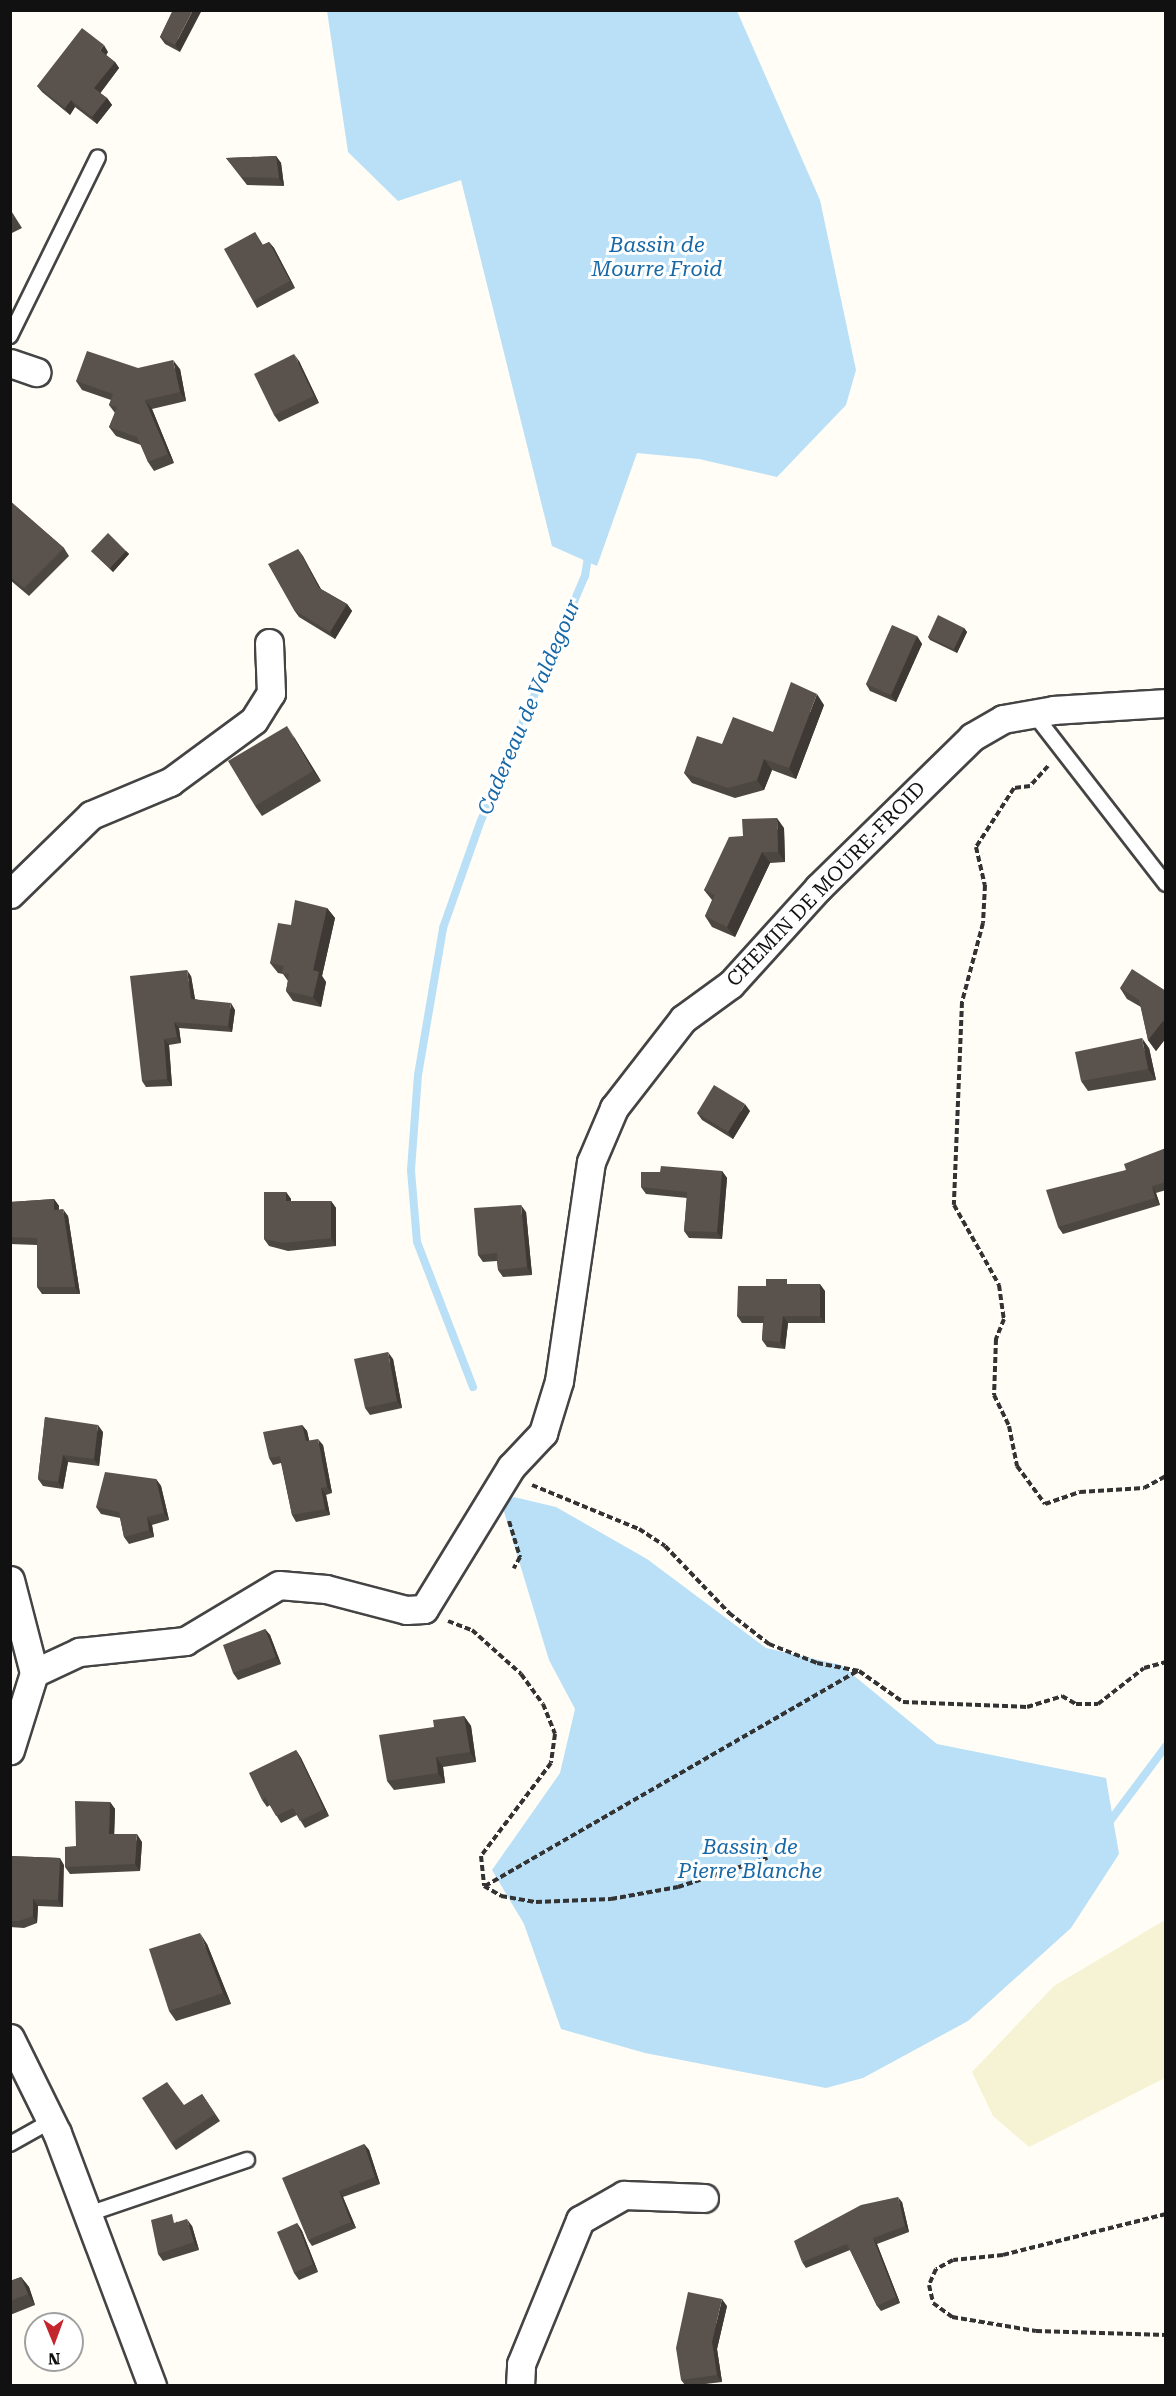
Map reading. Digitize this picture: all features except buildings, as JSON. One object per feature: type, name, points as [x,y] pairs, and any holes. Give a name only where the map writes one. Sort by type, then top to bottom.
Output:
[{"type":"street","points":[[10,363],[36,372]]},
{"type":"street","points":[[10,894],[91,815],[170,782],[254,720],[271,693],[269,643]]},
{"type":"street","name":"CHEMIN DE MOURE-FROID","points":[[424,1609],[511,1467],[543,1433],[558,1381],[576,1232],[591,1162],[614,1108],[683,1019],[731,984],[972,737],[1003,719],[1034,714],[1166,703]]},
{"type":"street","points":[[10,1580],[34,1673],[10,1750]]},
{"type":"street","points":[[34,1673],[80,1652],[185,1641],[279,1584],[326,1589],[406,1610],[424,1609]]},
{"type":"street","points":[[10,2038],[51,2121],[152,2385]]},
{"type":"street","points":[[520,2385],[521,2364],[580,2220],[624,2194],[704,2198]]},
{"type":"lane","points":[[10,336],[98,157]]},
{"type":"lane","points":[[1034,714],[1166,884]]},
{"type":"lane","points":[[10,2144],[51,2121]]},
{"type":"lane","points":[[88,2214],[247,2160]]},
{"type":"path","points":[[1057,744],[1049,765],[1030,786],[1014,788],[976,847],[985,885],[983,924],[962,1002],[954,1204],[999,1285],[1004,1319],[996,1339],[994,1395],[1009,1426],[1017,1466],[1045,1504],[1080,1492],[1144,1488],[1166,1476]]},
{"type":"path","points":[[511,1467],[533,1486],[657,1540],[729,1613],[769,1644],[817,1663],[859,1671],[903,1702],[1027,1707],[1062,1696],[1077,1704],[1098,1704],[1144,1668],[1166,1662]]},
{"type":"path","points":[[514,1568],[520,1557]]},
{"type":"path","points":[[424,1609],[471,1630],[521,1674],[543,1704],[555,1734],[551,1763],[481,1856],[484,1886]]},
{"type":"path","points":[[484,1886],[859,1671]]},
{"type":"path","points":[[484,1886],[501,1896],[536,1902],[611,1899],[678,1887],[767,1858]]},
{"type":"path","points":[[1166,2214],[1003,2255],[953,2260],[936,2269],[929,2285],[933,2303],[952,2317],[1036,2331],[1166,2335]]},
{"type":"shaded area","points":[[1165,1920],[1165,2078],[1029,2147],[993,2116],[972,2072],[1054,1986]]},
{"type":"water","name":"Bassin de Mourre Froid","points":[[327,11],[737,11],[820,200],[856,370],[846,405],[777,477],[699,459],[637,453],[597,566],[552,546],[461,180],[398,201],[348,152]]},
{"type":"water","name":"Bassin de Pierre Blanche","points":[[514,1497],[556,1507],[647,1559],[766,1648],[841,1665],[937,1744],[1106,1778],[1119,1854],[1071,1928],[968,2021],[863,2078],[826,2088],[645,2053],[561,2029],[524,1924],[492,1870],[560,1773],[575,1709],[549,1660],[502,1505]]},
{"type":"waterway","name":"Cadereau de Valdegour","points":[[473,1387],[417,1242],[411,1170],[418,1075],[443,928],[480,823],[585,576],[589,552]]},
{"type":"waterway","name":"Cadereau de Valdegour","points":[[1104,1829],[1166,1746]]}]
